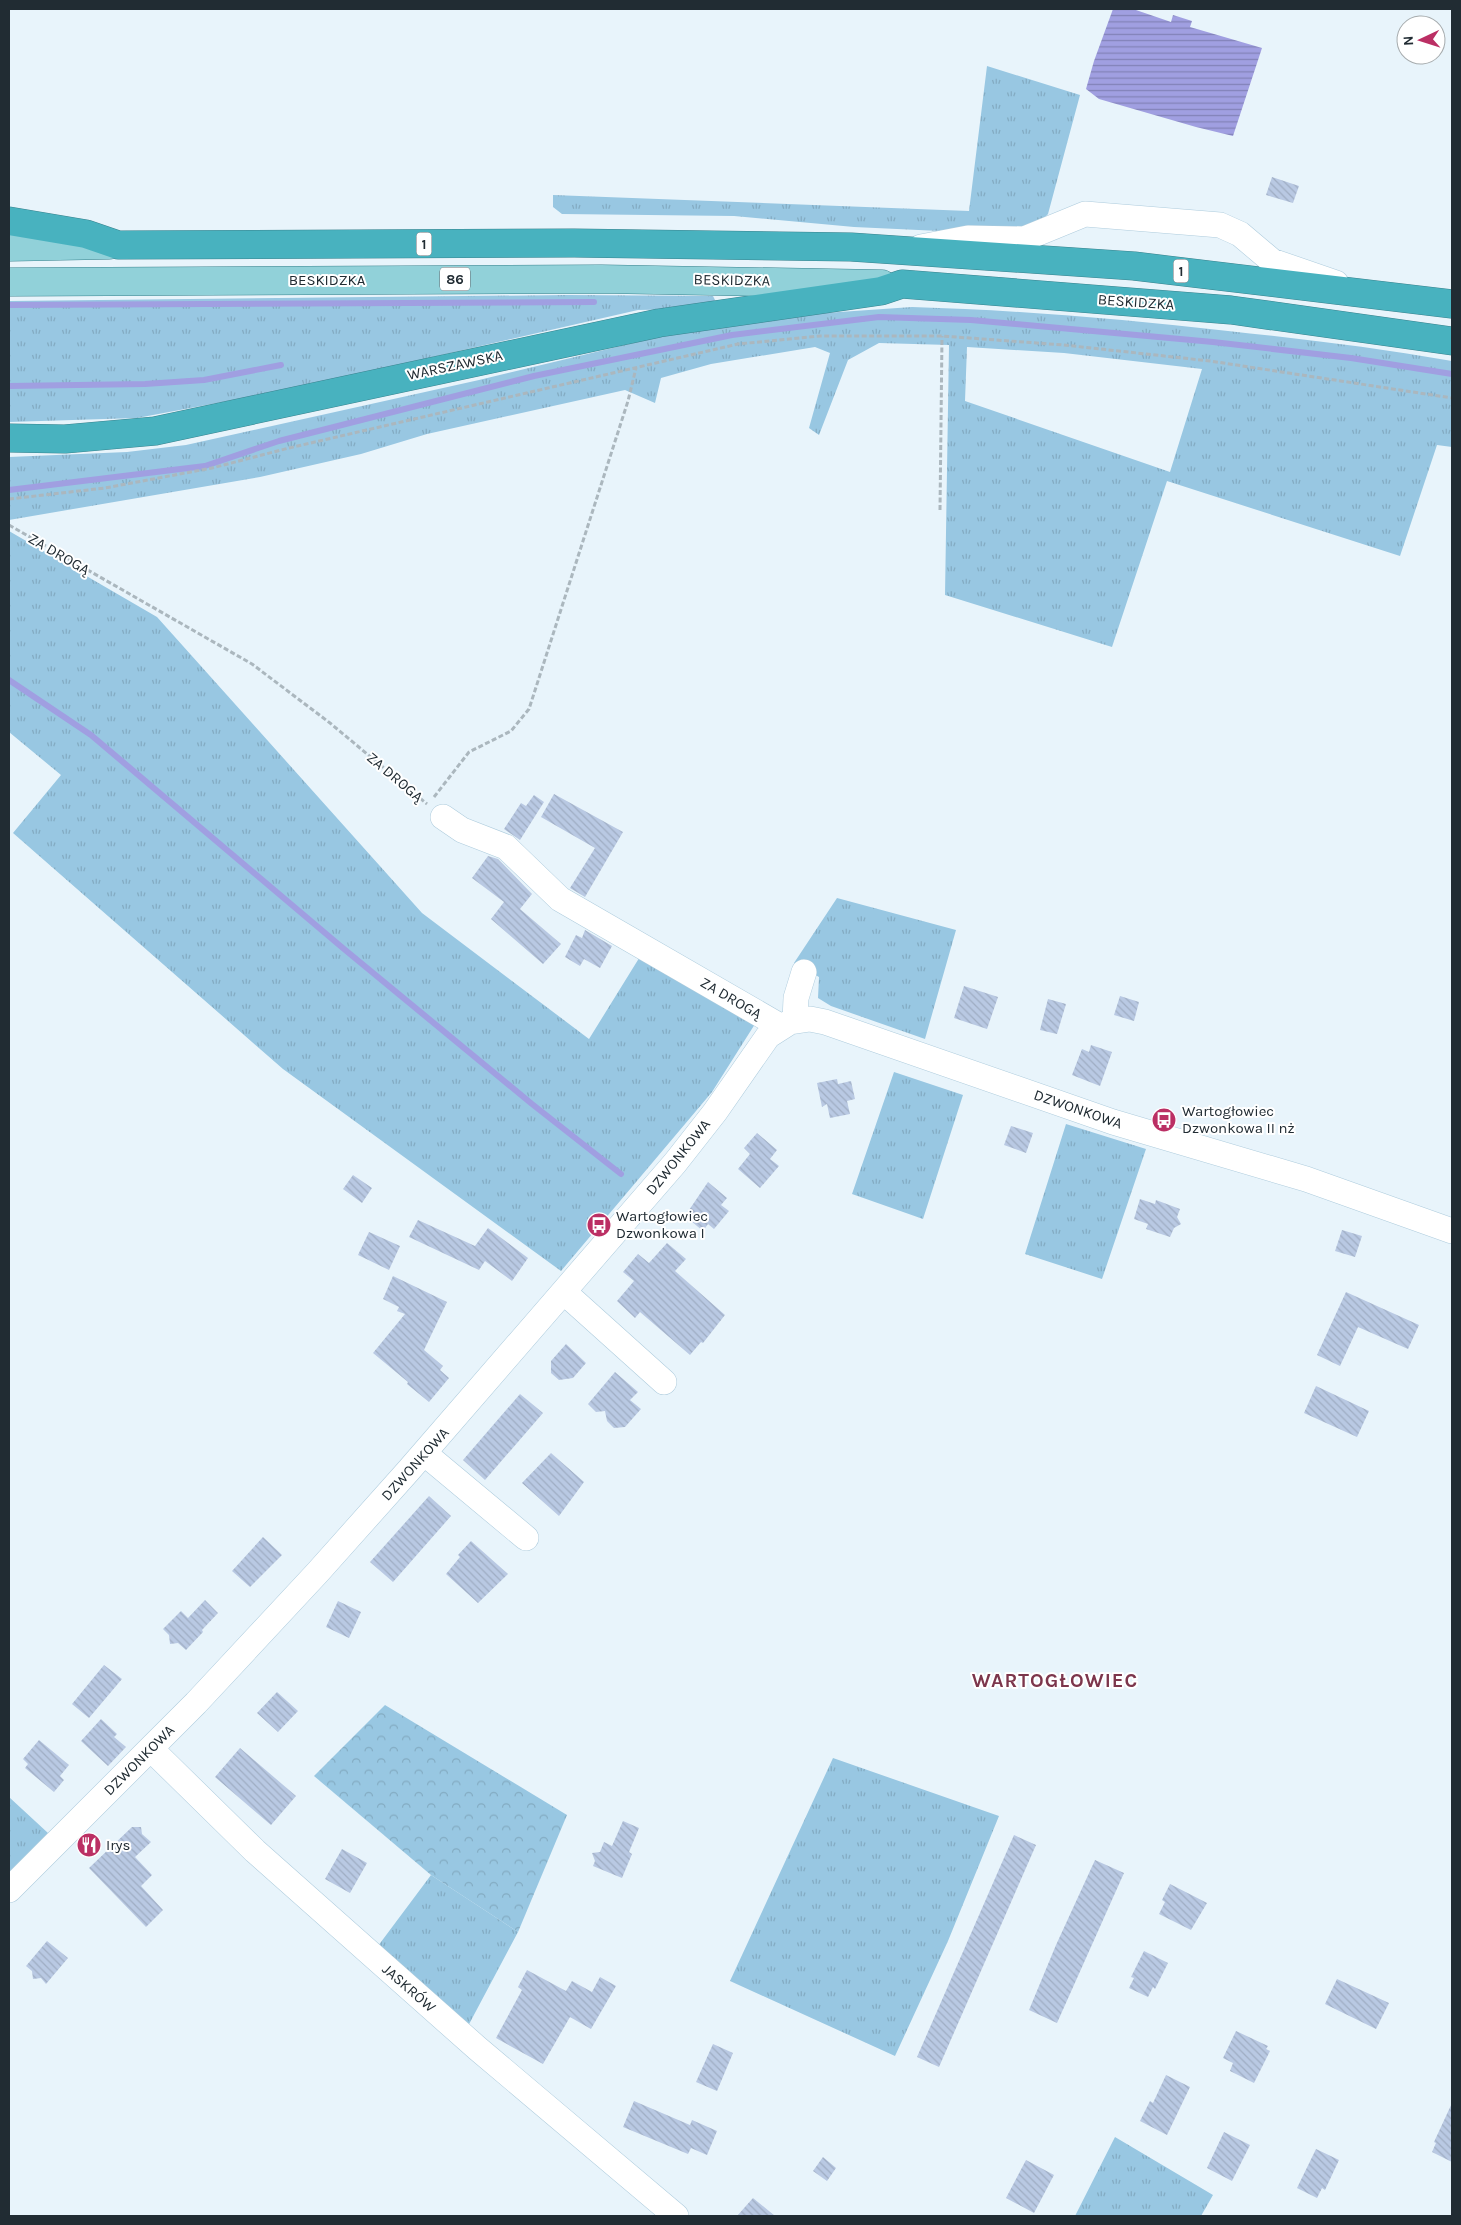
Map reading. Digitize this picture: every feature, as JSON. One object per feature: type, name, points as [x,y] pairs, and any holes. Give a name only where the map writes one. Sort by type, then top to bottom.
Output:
[{"type":"highway","name":"1","points":[[9,221],[86,234],[118,245],[584,243],[740,244],[908,250],[1134,266],[1452,304]]},
{"type":"highway","name":"BESKIDZKA","points":[[902,284],[1231,310],[1452,341]]},
{"type":"highway","name":"WARSZAWSKA","points":[[9,438],[65,439],[155,431],[583,338],[711,314],[881,291],[902,284]]},
{"type":"main road","points":[[9,247],[118,245]]},
{"type":"main road","name":"BESKIDZKA","points":[[9,282],[730,279],[902,284]]},
{"type":"street","points":[[908,250],[968,238],[1024,239],[1086,214],[1220,225],[1240,234],[1272,261],[1362,292]]},
{"type":"street","name":"ZA DROGĄ","points":[[435,811],[462,830],[506,847],[560,899],[788,1024]]},
{"type":"street","points":[[788,1024],[804,972]]},
{"type":"street","name":"DZWONKOWA","points":[[9,1890],[151,1749],[318,1572],[565,1293],[675,1163],[715,1112],[757,1049],[788,1024],[810,1019],[825,1022],[983,1087],[1113,1122],[1306,1180],[1452,1231]]},
{"type":"street","points":[[565,1293],[664,1382]]},
{"type":"street","points":[[424,1453],[526,1538]]},
{"type":"street","name":"JASKRÓW","points":[[151,1749],[262,1858],[478,2048],[676,2216]]},
{"type":"path","points":[[9,499],[105,488],[212,468],[738,344],[820,336],[942,336],[1064,345],[1210,361],[1452,398]]},
{"type":"path","points":[[940,510],[942,336]]},
{"type":"path","points":[[435,811],[469,752],[511,731],[529,709],[626,410],[636,368]]},
{"type":"path","name":"ZA DROGĄ","points":[[9,525],[252,664],[330,723],[435,811]]},
{"type":"green space","points":[[987,66],[1080,95],[1048,214],[1036,227],[983,233],[854,227],[734,216],[562,214],[553,207],[553,195],[969,211]]},
{"type":"green space","points":[[568,295],[713,296],[715,300],[712,304],[689,309],[638,310],[298,388],[137,418],[9,422],[9,301]]},
{"type":"green space","points":[[912,307],[1070,316],[1284,337],[1452,361],[1452,447],[1437,445],[1400,556],[1167,481],[1112,647],[945,595],[949,345],[879,343],[848,360],[819,435],[809,428],[830,353],[815,347],[711,364],[661,378],[655,403],[625,390],[427,434],[361,454],[260,477],[9,520],[9,457],[127,452],[186,445],[479,380],[704,326],[825,313]],"holes":[[[967,347],[1064,353],[1202,369],[1170,472],[965,401]]]},
{"type":"green space","points":[[9,531],[157,617],[422,913],[589,1039],[641,955],[755,1024],[712,1092],[561,1271],[283,1069],[13,833],[61,775],[9,732]]},
{"type":"green space","points":[[837,898],[956,930],[925,1039],[831,1006],[818,998],[819,977],[794,963]]},
{"type":"green space","points":[[894,1072],[963,1095],[923,1219],[852,1194]]},
{"type":"green space","points":[[1066,1124],[1146,1149],[1102,1279],[1025,1254]]},
{"type":"green space","points":[[385,1705],[567,1815],[518,1932],[431,1875],[314,1776]]},
{"type":"green space","points":[[833,1758],[999,1816],[948,1941],[895,2056],[730,1981]]},
{"type":"green space","points":[[9,1797],[48,1833],[9,1873]]},
{"type":"green space","points":[[431,1875],[518,1932],[467,2028],[375,1950]]},
{"type":"green space","points":[[1115,2137],[1213,2195],[1201,2216],[1075,2216]]},
{"type":"water","points":[[1113,9],[1133,9],[1171,22],[1173,15],[1192,21],[1190,27],[1262,48],[1233,136],[1099,99],[1086,89]]},
{"type":"building","points":[[1272,177],[1299,186],[1293,203],[1266,195]]},
{"type":"building","points":[[554,794],[623,832],[585,897],[570,888],[595,848],[541,817]]},
{"type":"building","points":[[534,795],[544,802],[520,840],[504,829],[521,803],[526,806]]},
{"type":"building","points":[[488,856],[498,859],[532,894],[520,909],[561,944],[543,964],[491,919],[504,902],[472,878]]},
{"type":"building","points":[[585,930],[612,946],[600,968],[584,959],[580,966],[565,957],[576,935],[582,938]]},
{"type":"building","points":[[964,986],[998,997],[987,1029],[954,1018]]},
{"type":"building","points":[[1120,996],[1139,1002],[1134,1021],[1114,1015]]},
{"type":"building","points":[[1048,999],[1066,1004],[1057,1034],[1040,1030]]},
{"type":"building","points":[[1091,1045],[1112,1052],[1100,1086],[1072,1075],[1082,1049],[1089,1052]]},
{"type":"building","points":[[837,1079],[838,1084],[851,1081],[855,1099],[847,1101],[850,1114],[830,1118],[827,1104],[822,1107],[817,1083]]},
{"type":"building","points":[[1011,1126],[1033,1133],[1026,1153],[1004,1145]]},
{"type":"building","points":[[757,1133],[777,1150],[770,1159],[779,1166],[760,1188],[738,1169],[750,1154],[744,1148]]},
{"type":"building","points":[[353,1175],[372,1188],[362,1203],[343,1189]]},
{"type":"building","points":[[708,1182],[727,1198],[721,1205],[729,1211],[714,1229],[708,1224],[703,1231],[685,1216]]},
{"type":"building","points":[[1140,1199],[1155,1204],[1156,1200],[1180,1209],[1177,1217],[1181,1224],[1174,1228],[1170,1237],[1146,1229],[1148,1224],[1134,1219]]},
{"type":"building","points":[[418,1220],[475,1246],[488,1228],[528,1258],[512,1281],[485,1261],[479,1270],[409,1237]]},
{"type":"building","points":[[1342,1230],[1362,1236],[1355,1257],[1335,1251]]},
{"type":"building","points":[[369,1232],[400,1246],[389,1270],[358,1255]]},
{"type":"building","points":[[667,1243],[686,1259],[675,1271],[725,1315],[703,1343],[701,1342],[690,1355],[640,1312],[635,1318],[617,1301],[634,1281],[623,1272],[638,1254],[649,1263]]},
{"type":"building","points":[[393,1276],[447,1302],[424,1350],[443,1366],[440,1370],[449,1378],[429,1402],[373,1353],[405,1314],[397,1311],[399,1307],[383,1299]]},
{"type":"building","points":[[1346,1292],[1419,1325],[1408,1349],[1358,1327],[1340,1366],[1317,1355]]},
{"type":"building","points":[[566,1344],[586,1363],[573,1378],[559,1380],[551,1373],[551,1361]]},
{"type":"building","points":[[615,1372],[638,1392],[630,1400],[641,1409],[625,1427],[614,1428],[607,1421],[605,1411],[596,1412],[588,1404]]},
{"type":"building","points":[[1316,1386],[1369,1411],[1357,1437],[1304,1413]]},
{"type":"building","points":[[520,1394],[543,1413],[485,1480],[463,1460]]},
{"type":"building","points":[[551,1453],[584,1482],[559,1516],[522,1483]]},
{"type":"building","points":[[429,1496],[451,1516],[393,1582],[370,1562]]},
{"type":"building","points":[[263,1537],[282,1555],[250,1587],[232,1571]]},
{"type":"building","points":[[471,1541],[508,1574],[478,1603],[446,1574],[460,1557],[458,1555]]},
{"type":"building","points":[[205,1600],[218,1613],[202,1630],[203,1632],[186,1650],[178,1643],[170,1644],[169,1635],[163,1629],[181,1611],[188,1618]]},
{"type":"building","points":[[338,1601],[361,1612],[349,1638],[326,1627]]},
{"type":"building","points":[[104,1665],[122,1679],[89,1718],[72,1704]]},
{"type":"building","points":[[277,1692],[298,1711],[278,1732],[257,1713]]},
{"type":"building","points":[[101,1719],[117,1734],[114,1737],[126,1747],[108,1766],[81,1741]]},
{"type":"building","points":[[39,1740],[69,1765],[60,1776],[64,1780],[54,1792],[25,1768],[28,1764],[23,1759]]},
{"type":"building","points":[[240,1748],[296,1796],[271,1825],[215,1777]]},
{"type":"building","points":[[623,1821],[639,1828],[629,1852],[632,1854],[622,1878],[593,1866],[595,1861],[592,1853],[600,1852],[604,1842],[612,1846]]},
{"type":"building","points":[[132,1827],[141,1827],[142,1834],[151,1842],[135,1857],[152,1875],[141,1886],[163,1910],[146,1927],[89,1868]]},
{"type":"building","points":[[1014,1835],[1036,1845],[939,2067],[917,2057]]},
{"type":"building","points":[[342,1849],[367,1863],[350,1893],[325,1879]]},
{"type":"building","points":[[1095,1860],[1124,1873],[1057,2023],[1029,2010]]},
{"type":"building","points":[[1170,1884],[1207,1903],[1191,1930],[1159,1914],[1165,1902],[1162,1900]]},
{"type":"building","points":[[47,1941],[68,1958],[46,1984],[41,1978],[33,1979],[32,1971],[26,1966]]},
{"type":"building","points":[[1144,1951],[1168,1963],[1155,1989],[1153,1987],[1148,1997],[1129,1988],[1134,1978],[1131,1977]]},
{"type":"building","points":[[527,1970],[566,1991],[572,1981],[592,1992],[600,1977],[616,1986],[591,2029],[570,2017],[543,2064],[496,2038],[522,1990],[518,1987]]},
{"type":"building","points":[[1337,1979],[1389,2003],[1376,2029],[1325,2004]]},
{"type":"building","points":[[1236,2031],[1268,2046],[1266,2049],[1270,2051],[1254,2083],[1230,2071],[1233,2063],[1223,2058]]},
{"type":"building","points":[[713,2044],[733,2053],[717,2091],[696,2082]]},
{"type":"building","points":[[1166,2075],[1190,2087],[1167,2135],[1140,2121],[1150,2101],[1153,2103]]},
{"type":"building","points":[[634,2101],[690,2125],[692,2120],[717,2131],[707,2155],[691,2148],[688,2154],[623,2127]]},
{"type":"building","points":[[1452,2103],[1452,2162],[1432,2152],[1436,2143],[1434,2142]]},
{"type":"building","points":[[1224,2132],[1250,2145],[1232,2181],[1207,2168]]},
{"type":"building","points":[[1316,2149],[1339,2160],[1325,2190],[1322,2188],[1317,2198],[1297,2188]]},
{"type":"building","points":[[823,2157],[836,2168],[827,2181],[813,2171]]},
{"type":"building","points":[[1026,2160],[1054,2175],[1034,2213],[1006,2198]]},
{"type":"building","points":[[753,2198],[775,2216],[737,2216]]},
{"type":"waterway","points":[[9,305],[594,302]]},
{"type":"waterway","points":[[9,490],[205,466],[279,441],[534,376],[732,335],[879,317],[971,320],[1213,342],[1351,358],[1452,374]]},
{"type":"waterway","points":[[9,386],[145,384],[204,380],[281,365]]},
{"type":"waterway","points":[[9,680],[91,735],[344,949],[532,1104],[621,1174]]},
{"type":"place","name":"Wartogłowiec Dzwonkowa II nż","points":[[1164,1120]]},
{"type":"place","name":"Wartogłowiec Dzwonkowa I","points":[[599,1225]]},
{"type":"place","name":"Irys","points":[[89,1845]]},
{"type":"district","name":"WARTOGŁOWIEC","points":[[1055,1680]]}]
